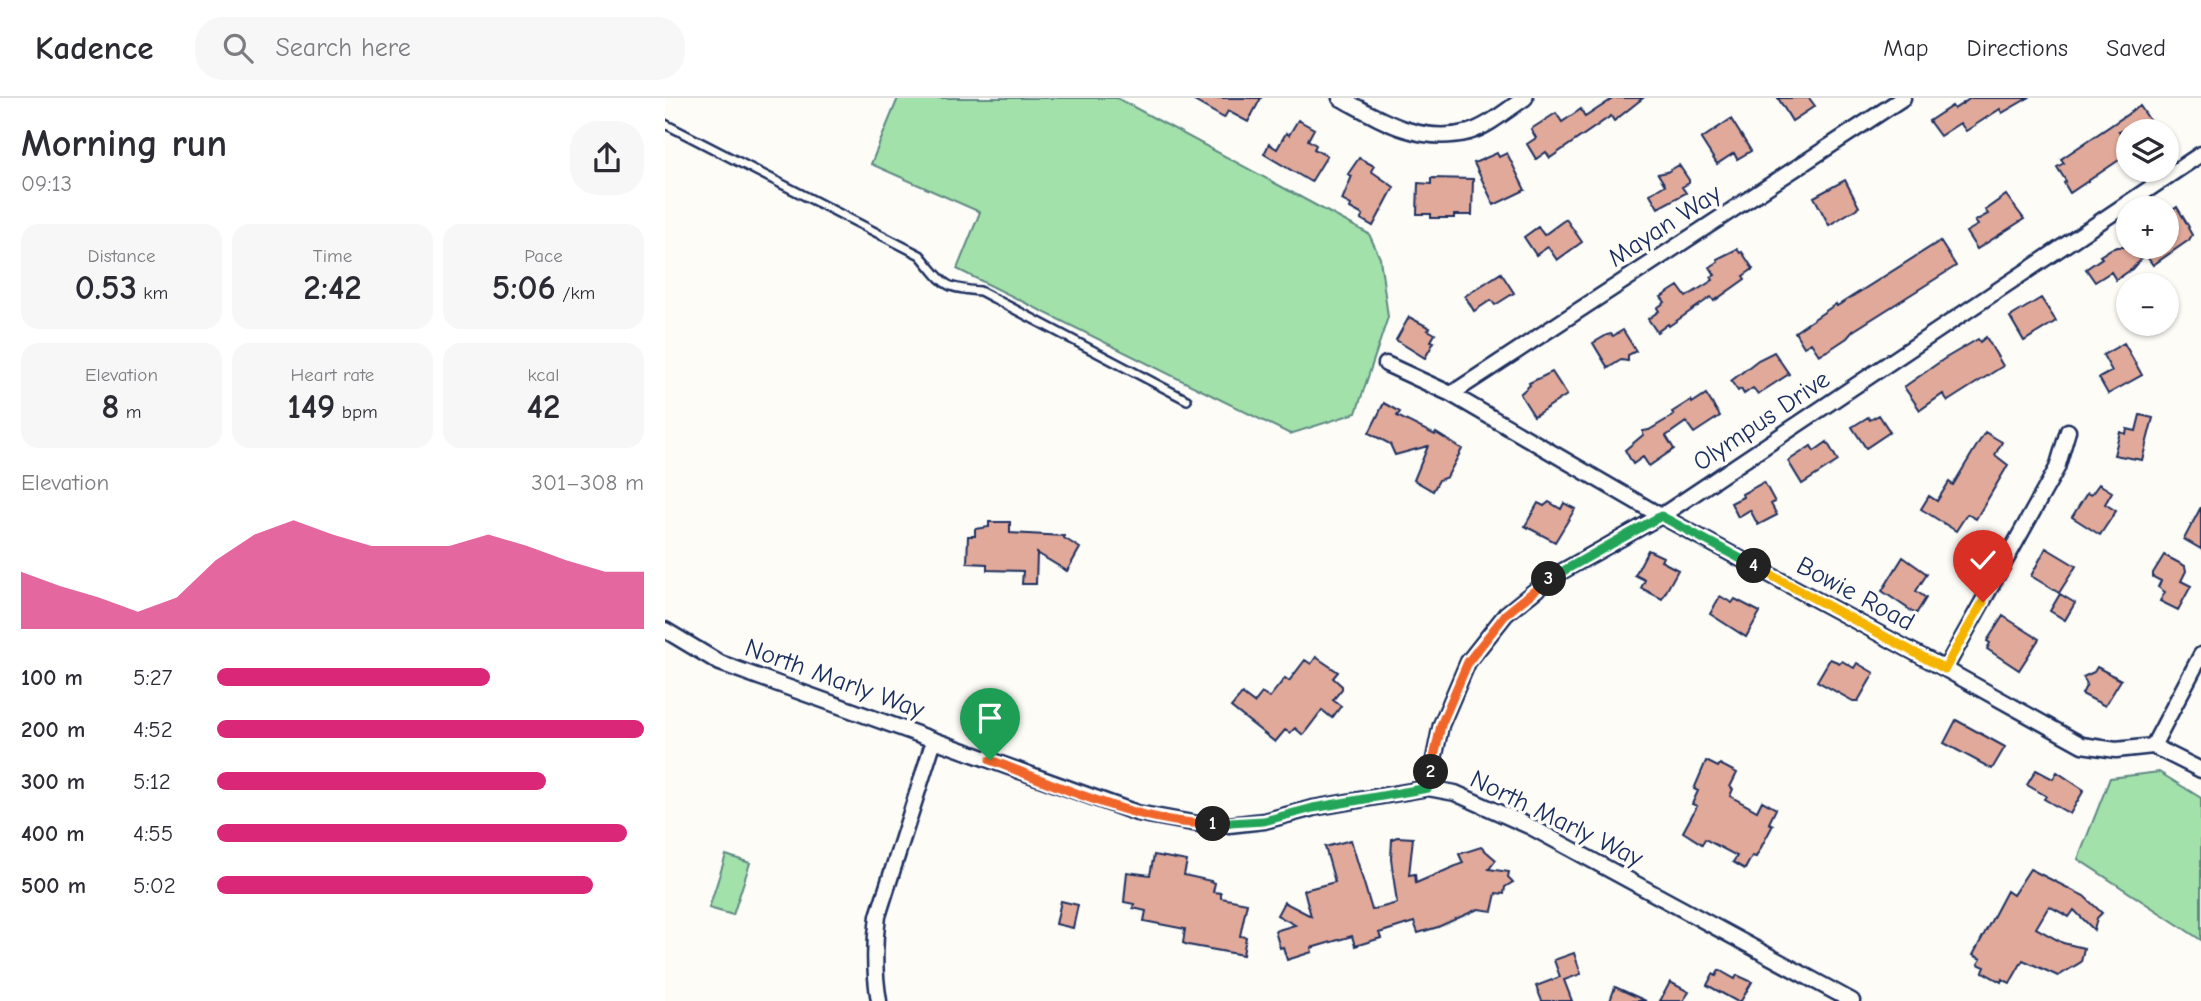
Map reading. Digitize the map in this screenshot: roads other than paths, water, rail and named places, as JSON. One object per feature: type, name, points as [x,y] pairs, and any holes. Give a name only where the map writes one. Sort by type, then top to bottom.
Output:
[{"type":"street","points":[[1340,98],[1394,127],[1419,134],[1451,135],[1470,131],[1525,98]]},
{"type":"street","name":"Mayan Way","points":[[1451,394],[1903,98]]},
{"type":"street","name":"Olympus Drive","points":[[1428,788],[1441,725],[1468,662],[1506,614],[1552,577],[1661,516],[2201,153]]},
{"type":"street","name":"Bowie Road","points":[[1386,364],[1451,394],[1661,516],[2082,745],[2116,750],[2153,746]]},
{"type":"street","points":[[1945,669],[2057,468],[2068,431]]},
{"type":"street","name":"North Marly Way","points":[[665,629],[720,663],[1137,813],[1198,824],[1229,825],[1264,821],[1313,808],[1428,788],[1455,793],[1529,826],[1852,1001]]},
{"type":"street","points":[[2201,655],[2153,746],[2201,771]]},
{"type":"street","points":[[879,1001],[874,943],[878,916],[934,740]]},
{"type":"lane","points":[[665,124],[920,255],[946,285],[954,289],[980,291],[1187,400]]}]
